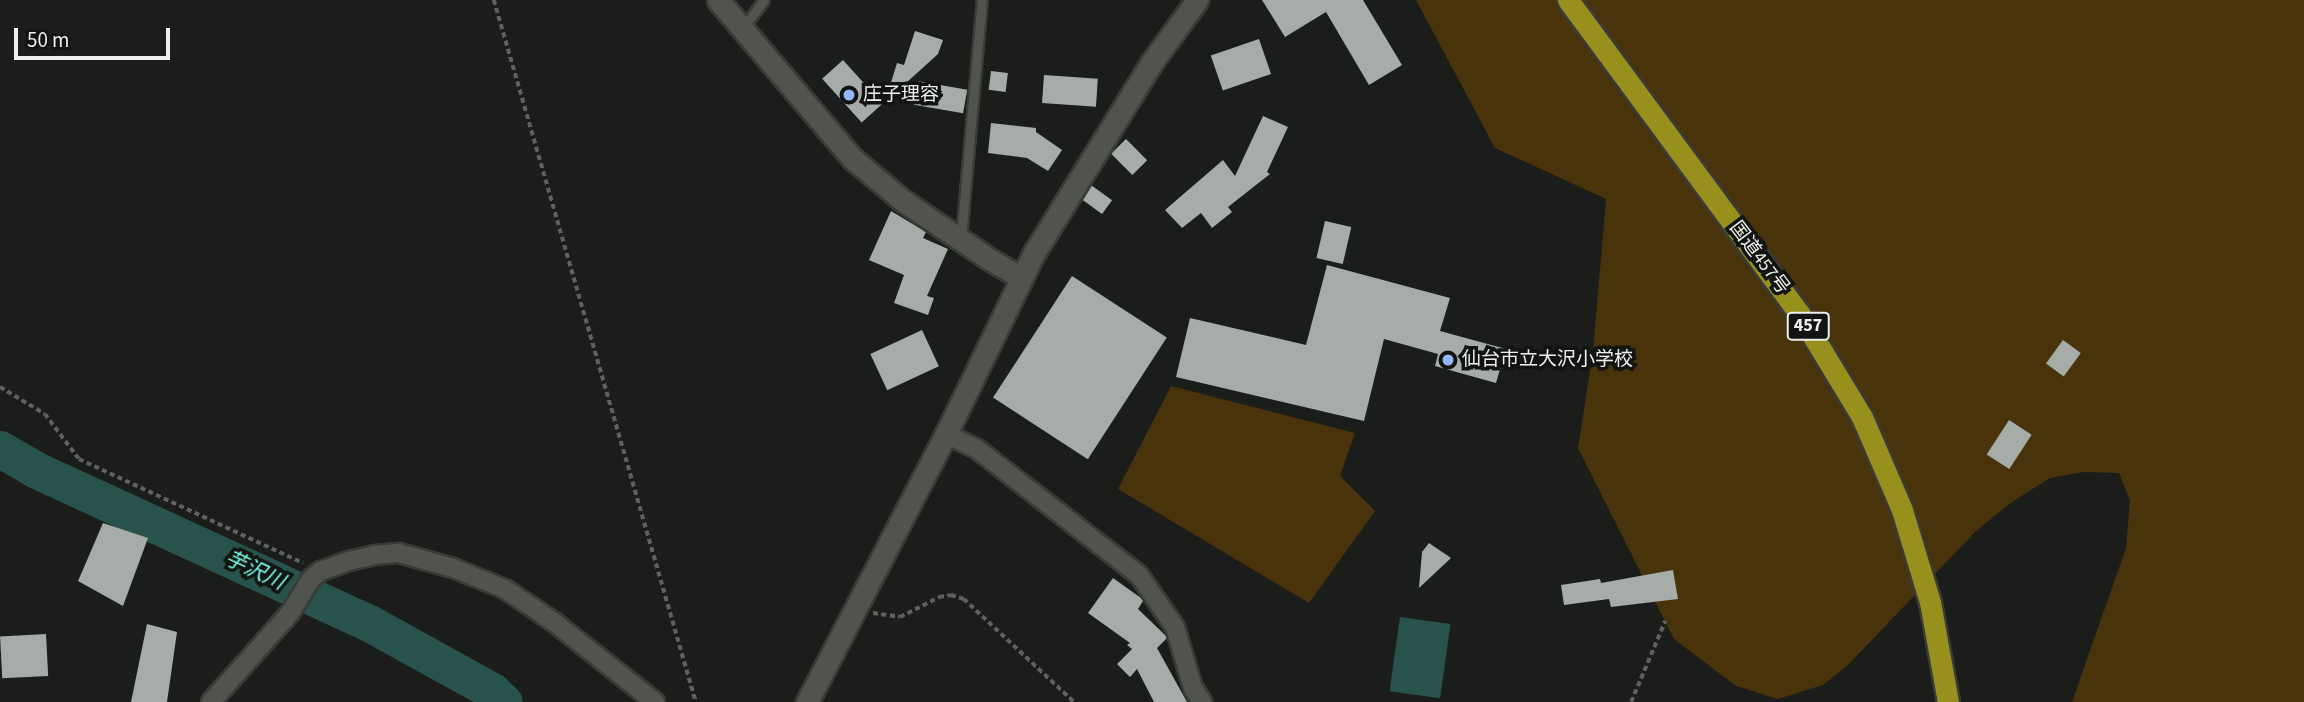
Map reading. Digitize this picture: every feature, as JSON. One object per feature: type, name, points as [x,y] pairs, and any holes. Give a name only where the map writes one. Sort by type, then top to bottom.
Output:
[{"type":"highway","name":"国道457号","points":[[1569,0],[1799,313],[1862,417],[1902,510],[1922,576],[1948,702]]},
{"type":"street","points":[[718,0],[853,159],[902,200],[1022,278]]},
{"type":"street","points":[[807,702],[946,434],[1022,278],[1152,62],[1197,0]]},
{"type":"street","points":[[946,434],[977,449],[1139,575],[1175,626],[1193,688],[1202,702]]},
{"type":"street","points":[[211,702],[290,612],[316,575],[374,555],[399,554],[453,568],[505,589],[529,604],[655,702]]},
{"type":"lane","points":[[742,29],[764,0]]},
{"type":"lane","points":[[961,240],[982,0]]},
{"type":"path","points":[[494,0],[696,702]]},
{"type":"path","points":[[0,387],[45,414],[79,459],[316,575]]},
{"type":"path","points":[[857,603],[878,616],[900,617],[939,597],[951,595],[964,599],[1074,702]]},
{"type":"path","points":[[1631,702],[1665,621]]},
{"type":"shaded area","points":[[1416,0],[2304,0],[2304,702],[2072,702],[2126,548],[2130,501],[2119,473],[2084,472],[2050,478],[2012,502],[1976,531],[1849,664],[1823,685],[1778,699],[1736,686],[1674,639],[1578,448],[1593,352],[1606,199],[1495,148]]},
{"type":"shaded area","points":[[1171,386],[1355,433],[1340,476],[1375,511],[1309,603],[1118,489]]},
{"type":"water","points":[[1400,617],[1451,624],[1440,698],[1390,691]]},
{"type":"building","points":[[1262,0],[1363,0],[1402,65],[1369,85],[1326,12],[1285,37]]},
{"type":"building","points":[[915,31],[943,40],[938,54],[885,102],[897,63],[904,65]]},
{"type":"building","points":[[1259,39],[1271,74],[1223,91],[1211,56]]},
{"type":"building","points":[[843,60],[882,104],[862,123],[822,79]]},
{"type":"building","points":[[991,71],[1008,73],[1006,92],[989,90]]},
{"type":"building","points":[[1044,75],[1098,79],[1096,107],[1042,103]]},
{"type":"building","points":[[918,81],[967,90],[963,113],[914,105]]},
{"type":"building","points":[[1263,116],[1288,127],[1267,172],[1270,174],[1228,207],[1232,212],[1212,228],[1201,213],[1182,228],[1165,210],[1223,160],[1235,176]]},
{"type":"building","points":[[991,123],[1036,128],[1036,132],[1062,150],[1048,171],[1027,158],[988,153]]},
{"type":"building","points":[[1126,139],[1147,160],[1132,175],[1111,154]]},
{"type":"building","points":[[1091,185],[1112,200],[1102,214],[1081,199]]},
{"type":"building","points":[[891,211],[926,232],[923,238],[948,249],[927,296],[934,298],[928,315],[894,303],[904,275],[869,260]]},
{"type":"building","points":[[1325,221],[1351,227],[1343,264],[1316,258]]},
{"type":"building","points":[[1327,265],[1450,298],[1440,331],[1506,349],[1496,383],[1435,366],[1438,354],[1384,339],[1364,421],[1176,377],[1190,318],[1306,345]]},
{"type":"building","points":[[1072,276],[1167,338],[1088,459],[993,398]]},
{"type":"building","points":[[922,330],[939,366],[887,390],[870,354]]},
{"type":"building","points":[[2063,340],[2081,353],[2064,376],[2046,363]]},
{"type":"building","points":[[2009,420],[2032,435],[2009,469],[1987,454]]},
{"type":"building","points":[[103,523],[148,538],[123,606],[78,581]]},
{"type":"building","points":[[1429,543],[1451,558],[1419,588],[1422,552]]},
{"type":"building","points":[[1673,570],[1678,599],[1611,607],[1609,599],[1564,605],[1561,585],[1600,579],[1601,583]]},
{"type":"building","points":[[1113,578],[1141,598],[1143,601],[1138,609],[1167,638],[1157,648],[1187,702],[1154,702],[1137,669],[1130,677],[1117,664],[1132,649],[1127,645],[1130,643],[1088,613]]},
{"type":"building","points":[[147,624],[177,632],[167,702],[131,702]]},
{"type":"building","points":[[46,634],[48,676],[2,678],[0,636]]},
{"type":"waterway","name":"芋沢川","points":[[0,449],[34,469],[369,623],[492,691],[504,702]]},
{"type":"place","name":"庄子理容","points":[[849,95]]},
{"type":"place","name":"仙台市立大沢小学校","points":[[1448,360]]}]
